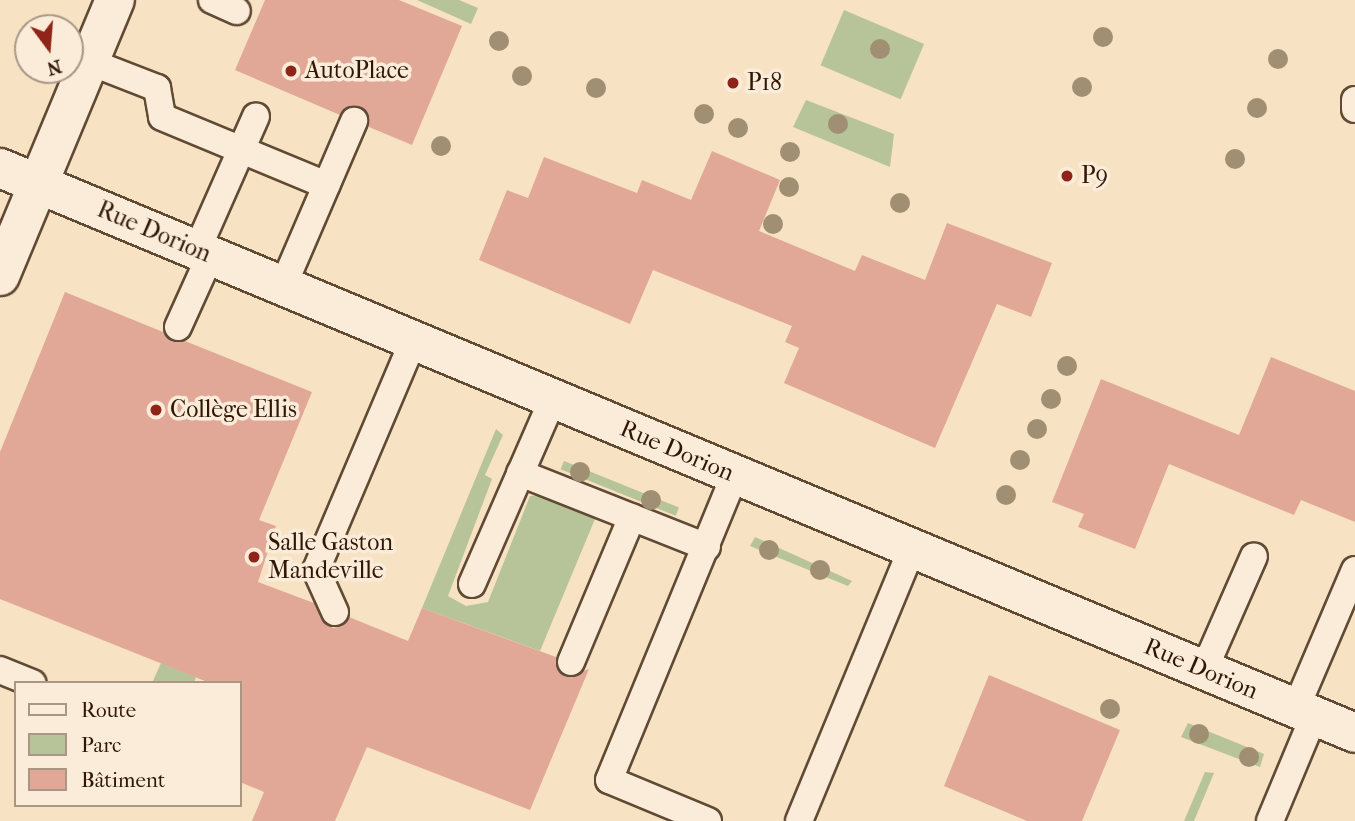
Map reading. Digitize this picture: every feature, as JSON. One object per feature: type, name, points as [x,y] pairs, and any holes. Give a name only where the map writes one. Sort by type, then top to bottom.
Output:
[{"type":"street","points":[[0,276],[115,0]]},
{"type":"street","name":"Rue Dorion","points":[[0,168],[1355,733]]},
{"type":"lane","points":[[212,0],[237,11]]},
{"type":"lane","points":[[90,62],[157,88],[162,117],[326,185]]},
{"type":"lane","points":[[1355,100],[1355,109]]},
{"type":"lane","points":[[178,327],[256,116]]},
{"type":"lane","points":[[283,286],[354,121]]},
{"type":"lane","points":[[335,612],[316,570],[413,341]]},
{"type":"lane","points":[[472,584],[553,399]]},
{"type":"lane","points":[[520,473],[707,547]]},
{"type":"lane","points":[[698,819],[609,780],[735,475]]},
{"type":"lane","points":[[571,662],[632,517]]},
{"type":"lane","points":[[799,821],[912,548]]},
{"type":"lane","points":[[1205,670],[1254,556]]},
{"type":"lane","points":[[1270,821],[1355,570]]},
{"type":"lane","points":[[0,670],[27,681]]},
{"type":"green space","points":[[417,0],[459,0],[478,8],[471,24]]},
{"type":"green space","points":[[844,10],[924,44],[901,99],[821,65]]},
{"type":"green space","points":[[806,100],[894,134],[890,167],[793,127]]},
{"type":"green space","points":[[496,429],[503,435],[485,475],[492,479],[448,596],[466,606],[488,602],[530,496],[542,495],[595,519],[540,651],[422,608]]},
{"type":"green space","points":[[564,461],[679,507],[676,516],[561,469]]},
{"type":"green space","points":[[755,537],[852,581],[848,586],[750,546]]},
{"type":"green space","points":[[161,663],[196,677],[195,681],[153,681]]},
{"type":"green space","points":[[1188,723],[1264,754],[1260,767],[1181,737]]},
{"type":"green space","points":[[1205,772],[1214,773],[1194,821],[1184,821]]},
{"type":"building","points":[[265,0],[399,0],[462,26],[412,145],[369,127],[367,112],[360,106],[345,108],[340,115],[235,70]]},
{"type":"building","points":[[712,151],[780,180],[759,231],[855,271],[862,255],[925,280],[947,223],[1052,263],[1031,317],[997,304],[935,448],[784,383],[799,348],[785,342],[792,326],[653,270],[630,324],[479,260],[507,190],[528,198],[544,157],[637,193],[642,180],[691,200]]},
{"type":"building","points":[[65,292],[163,332],[172,342],[185,341],[312,392],[259,520],[276,526],[258,582],[314,603],[321,619],[333,628],[342,626],[349,617],[408,641],[422,608],[556,657],[558,671],[566,677],[589,669],[530,810],[367,747],[335,821],[252,821],[264,792],[242,783],[242,681],[205,681],[0,599],[0,452]]},
{"type":"building","points":[[1271,357],[1355,391],[1355,522],[1301,500],[1294,515],[1169,464],[1135,549],[1078,527],[1084,514],[1052,502],[1101,379],[1239,435]]},
{"type":"building","points":[[989,675],[1120,730],[1082,821],[1027,821],[944,786]]},
{"type":"place","name":"AutoPlace","points":[[291,71]]},
{"type":"place","name":"P18","points":[[733,83]]},
{"type":"place","name":"P9","points":[[1067,176]]},
{"type":"place","name":"Collège Ellis","points":[[156,410]]},
{"type":"place","name":"Salle Gaston Mandeville","points":[[254,557]]}]
